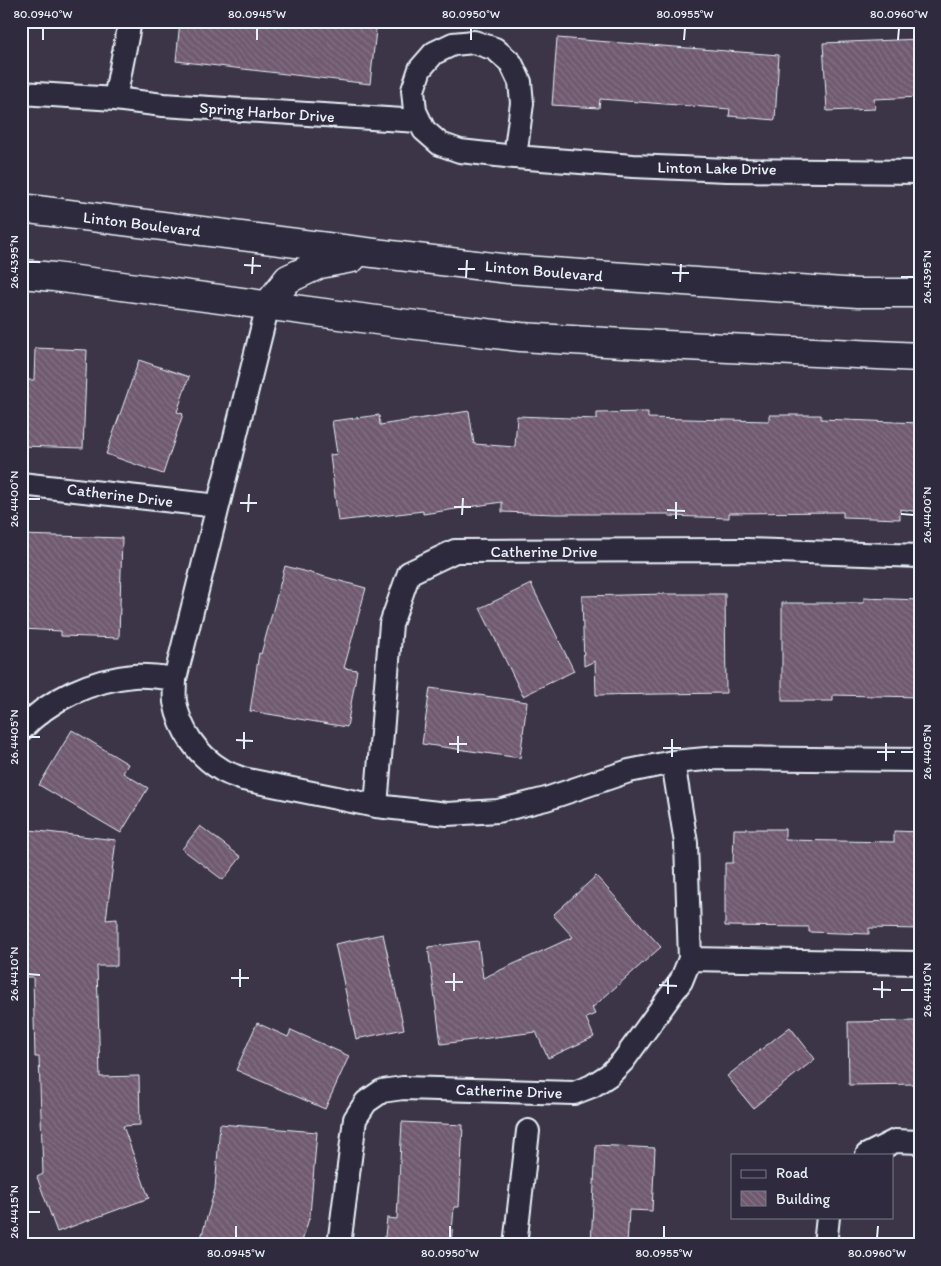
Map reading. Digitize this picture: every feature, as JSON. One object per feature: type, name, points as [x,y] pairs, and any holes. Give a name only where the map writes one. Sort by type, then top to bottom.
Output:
[{"type":"main road","name":"Linton Boulevard","points":[[21,208],[509,269],[858,293],[920,293]]},
{"type":"main road","points":[[268,305],[288,279],[320,264],[374,253]]},
{"type":"main road","points":[[21,274],[520,337],[920,357]]},
{"type":"street","points":[[115,99],[130,21]]},
{"type":"street","name":"Linton Lake Drive","points":[[515,157],[522,103],[520,82],[511,63],[495,49],[474,42],[453,44],[434,53],[420,69],[413,90],[414,111],[424,130],[440,144],[460,151],[515,157],[633,166],[920,172]]},
{"type":"street","name":"Spring Harbor Drive","points":[[21,93],[115,99],[163,105],[420,121]]},
{"type":"street","points":[[268,305],[175,678],[175,700],[180,722],[190,741],[205,758],[223,771],[243,779],[376,806],[447,814],[498,811],[546,799],[629,771],[673,762],[717,758],[920,760]]},
{"type":"street","name":"Catherine Drive","points":[[21,484],[218,506]]},
{"type":"street","name":"Catherine Drive","points":[[376,806],[391,624],[409,573],[455,551],[747,550],[920,556]]},
{"type":"street","points":[[21,730],[57,701],[96,683],[132,676],[175,678]]},
{"type":"street","name":"Catherine Drive","points":[[339,1245],[354,1119],[366,1102],[382,1091],[403,1088],[574,1093],[592,1086],[609,1075],[622,1061],[681,981],[690,959],[686,843],[673,762]]},
{"type":"street","points":[[690,959],[920,963]]},
{"type":"street","points":[[514,1245],[528,1131]]},
{"type":"street","points":[[869,1154],[895,1141],[920,1142]]},
{"type":"street","points":[[825,1245],[828,1218]]},
{"type":"building","points":[[180,21],[377,21],[370,84],[176,61]]},
{"type":"building","points":[[557,38],[779,55],[775,120],[729,116],[730,109],[600,99],[599,108],[552,105]]},
{"type":"building","points":[[920,39],[920,97],[874,99],[875,109],[827,111],[823,43]]},
{"type":"building","points":[[35,348],[87,350],[83,448],[22,446],[25,380],[34,380]]},
{"type":"building","points":[[139,360],[189,377],[177,412],[183,414],[163,474],[106,454]]},
{"type":"building","points":[[469,411],[474,444],[515,447],[517,416],[597,419],[597,413],[648,412],[648,418],[769,421],[769,415],[821,415],[821,419],[920,423],[920,512],[900,509],[900,519],[843,517],[843,512],[729,513],[729,518],[669,516],[669,514],[556,514],[502,512],[502,502],[423,514],[423,511],[338,521],[330,455],[337,454],[332,421],[379,415],[380,425]]},
{"type":"building","points":[[21,535],[122,538],[119,638],[61,636],[61,631],[21,629]]},
{"type":"building","points":[[285,566],[366,588],[344,668],[357,670],[347,727],[250,711],[259,653],[261,654]]},
{"type":"building","points":[[531,584],[574,671],[523,696],[480,608]]},
{"type":"building","points":[[725,594],[726,693],[596,695],[595,661],[584,666],[582,596]]},
{"type":"building","points":[[864,598],[920,600],[919,697],[833,695],[833,701],[782,701],[782,603],[864,603]]},
{"type":"building","points":[[430,688],[527,702],[520,758],[422,744]]},
{"type":"building","points":[[72,730],[128,764],[123,773],[148,788],[121,833],[39,785]]},
{"type":"building","points":[[200,826],[241,857],[223,880],[182,849]]},
{"type":"building","points":[[21,829],[116,840],[106,920],[117,919],[117,966],[97,966],[100,1077],[139,1076],[140,1125],[123,1126],[149,1198],[57,1232],[37,1177],[43,1174],[39,1057],[35,1057],[33,977],[21,977]]},
{"type":"building","points":[[734,829],[785,829],[785,840],[894,842],[894,831],[920,832],[920,929],[869,928],[869,934],[809,932],[809,927],[725,926],[725,863],[733,863]]},
{"type":"building","points":[[596,876],[661,947],[592,1008],[595,1014],[586,1018],[594,1037],[548,1058],[536,1032],[441,1044],[428,947],[478,941],[483,978],[573,937],[553,915]]},
{"type":"building","points":[[383,934],[404,1029],[356,1039],[335,944]]},
{"type":"building","points":[[916,1021],[917,1084],[849,1085],[848,1022]]},
{"type":"building","points":[[257,1023],[288,1037],[291,1030],[349,1056],[325,1109],[236,1070]]},
{"type":"building","points":[[790,1027],[815,1059],[753,1108],[727,1076]]},
{"type":"building","points":[[402,1122],[463,1125],[459,1207],[454,1207],[451,1245],[384,1245],[387,1218],[397,1219]]},
{"type":"building","points":[[220,1124],[317,1132],[310,1215],[301,1245],[199,1245],[215,1189]]},
{"type":"building","points":[[596,1145],[655,1148],[652,1211],[629,1210],[627,1245],[591,1245]]}]
